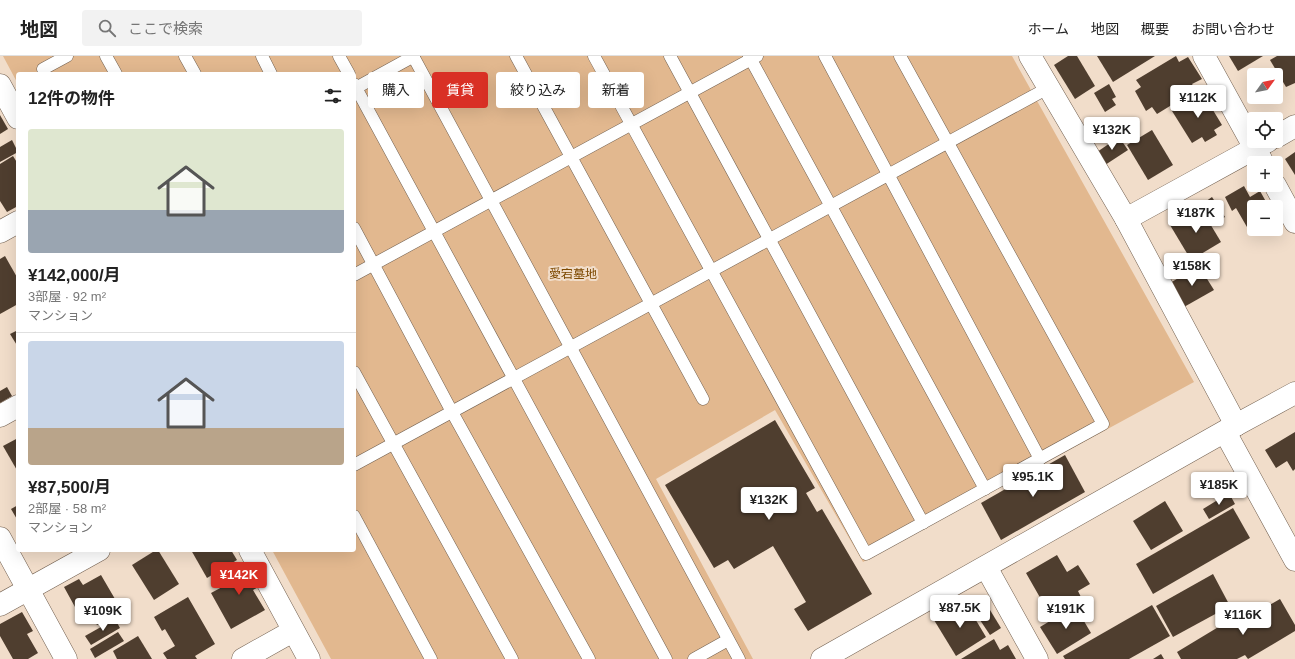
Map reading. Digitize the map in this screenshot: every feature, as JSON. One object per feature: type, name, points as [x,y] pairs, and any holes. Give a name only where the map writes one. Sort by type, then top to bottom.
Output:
[{"type":"street","points":[[1126,219],[1262,151],[1204,56]]},
{"type":"street","points":[[1032,57],[1048,88],[1126,219],[1230,428],[1292,546]]},
{"type":"street","points":[[0,85],[16,114]]},
{"type":"street","points":[[1283,133],[1295,126]]},
{"type":"street","points":[[1279,192],[1295,222]]},
{"type":"street","points":[[0,232],[16,223]]},
{"type":"street","points":[[822,659],[1230,428],[1295,393]]},
{"type":"street","points":[[0,416],[16,407]]},
{"type":"street","points":[[0,538],[66,659]]},
{"type":"street","points":[[0,605],[95,552]]},
{"type":"street","points":[[251,552],[309,659]]},
{"type":"street","points":[[986,567],[1038,659]]},
{"type":"street","points":[[243,659],[293,631]]},
{"type":"lane","points":[[43,69],[67,56]]},
{"type":"lane","points":[[106,56],[115,72]]},
{"type":"lane","points":[[185,56],[194,72]]},
{"type":"lane","points":[[262,56],[270,72]]},
{"type":"lane","points":[[339,56],[348,72]]},
{"type":"lane","points":[[356,86],[413,56],[739,659]]},
{"type":"lane","points":[[516,56],[703,399]]},
{"type":"lane","points":[[594,56],[866,554],[1103,424],[900,56]]},
{"type":"lane","points":[[670,56],[923,523]]},
{"type":"lane","points":[[825,56],[1040,459]]},
{"type":"lane","points":[[356,274],[752,57],[830,207],[984,489]]},
{"type":"lane","points":[[356,464],[1048,88]]},
{"type":"lane","points":[[356,89],[666,659]]},
{"type":"lane","points":[[356,232],[452,412],[589,659]]},
{"type":"lane","points":[[356,376],[512,659]]},
{"type":"lane","points":[[356,520],[431,659]]},
{"type":"lane","points":[[694,659],[728,640]]},
{"type":"green space","name":"愛宕墓地","points":[[3,56],[1012,56],[1194,382],[863,562],[775,410],[656,479],[753,659],[331,659],[273,552],[356,552],[356,72],[16,72],[16,80]]},
{"type":"building","points":[[1068,56],[1077,56],[1095,86],[1075,99],[1054,65]]},
{"type":"building","points":[[1097,56],[1155,56],[1113,82]]},
{"type":"building","points":[[1176,56],[1179,62],[1188,57],[1202,79],[1192,84],[1196,90],[1157,114],[1152,107],[1146,111],[1135,91],[1141,87],[1136,80]]},
{"type":"building","points":[[1229,56],[1263,56],[1238,71]]},
{"type":"building","points":[[1277,56],[1295,56],[1295,83],[1286,87],[1283,82],[1283,68],[1275,68],[1270,60]]},
{"type":"building","points":[[1109,84],[1116,97],[1112,99],[1116,105],[1105,112],[1094,93]]},
{"type":"building","points":[[1202,92],[1222,125],[1214,130],[1217,135],[1205,142],[1202,137],[1192,143],[1172,111]]},
{"type":"building","points":[[0,115],[8,129],[0,134]]},
{"type":"building","points":[[1152,130],[1173,165],[1148,180],[1127,145]]},
{"type":"building","points":[[1119,137],[1128,150],[1105,165],[1097,152]]},
{"type":"building","points":[[12,140],[16,148],[16,153],[0,162],[0,147]]},
{"type":"building","points":[[1295,152],[1295,175],[1285,159]]},
{"type":"building","points":[[13,156],[16,161],[16,207],[7,212],[0,201],[0,164]]},
{"type":"building","points":[[1244,186],[1250,197],[1261,192],[1265,200],[1247,200],[1247,227],[1236,208],[1232,211],[1225,197]]},
{"type":"building","points":[[1212,197],[1225,217],[1214,223],[1202,204]]},
{"type":"building","points":[[1200,207],[1221,242],[1191,260],[1170,225]]},
{"type":"building","points":[[5,256],[16,275],[16,305],[0,314],[0,259]]},
{"type":"building","points":[[1199,266],[1214,290],[1184,307],[1170,283]]},
{"type":"building","points":[[16,331],[16,344],[10,334]]},
{"type":"building","points":[[7,387],[12,396],[0,403],[0,391]]},
{"type":"building","points":[[775,420],[815,488],[806,493],[817,512],[822,509],[872,594],[808,631],[794,609],[806,602],[773,546],[734,569],[728,560],[714,568],[665,485]]},
{"type":"building","points":[[1295,432],[1295,469],[1293,471],[1287,461],[1276,468],[1265,450]]},
{"type":"building","points":[[16,439],[16,469],[3,446]]},
{"type":"building","points":[[1065,455],[1085,492],[1001,540],[981,503]]},
{"type":"building","points":[[1229,493],[1235,504],[1209,519],[1203,509]]},
{"type":"building","points":[[1165,501],[1183,531],[1151,550],[1133,521]]},
{"type":"building","points":[[16,506],[16,518],[11,509]]},
{"type":"building","points":[[1233,508],[1250,538],[1153,594],[1136,564]]},
{"type":"building","points":[[153,552],[159,552],[179,584],[154,600],[132,565]]},
{"type":"building","points":[[192,552],[232,552],[237,560],[207,578]]},
{"type":"building","points":[[1057,555],[1067,572],[1078,565],[1090,584],[1078,591],[1081,597],[1050,615],[1026,573]]},
{"type":"building","points":[[247,563],[260,586],[253,590],[265,610],[231,629],[211,593],[224,586],[220,578]]},
{"type":"building","points":[[1213,574],[1230,606],[1173,637],[1156,606]]},
{"type":"building","points":[[101,575],[122,611],[97,625],[84,603],[75,607],[64,587],[79,579],[83,585]]},
{"type":"building","points":[[188,597],[215,644],[195,656],[197,659],[167,659],[163,653],[175,646],[165,629],[162,631],[154,617]]},
{"type":"building","points":[[1280,599],[1295,625],[1295,631],[1248,659],[1245,655],[1237,659],[1181,659],[1177,652],[1230,620],[1234,626]]},
{"type":"building","points":[[965,602],[986,637],[956,656],[934,620]]},
{"type":"building","points":[[1152,605],[1170,636],[1129,659],[1065,659],[1063,656]]},
{"type":"building","points":[[1075,606],[1091,633],[1057,654],[1040,627]]},
{"type":"building","points":[[990,610],[1001,628],[990,635],[978,617]]},
{"type":"building","points":[[22,612],[33,631],[27,634],[38,653],[28,659],[13,659],[0,636],[0,624]]},
{"type":"building","points":[[115,619],[120,628],[91,645],[85,636]]},
{"type":"building","points":[[118,632],[124,641],[95,658],[90,649]]},
{"type":"building","points":[[138,636],[152,659],[117,659],[113,651]]},
{"type":"building","points":[[994,639],[1000,650],[1008,645],[1016,659],[961,659]]},
{"type":"building","points":[[1161,654],[1164,659],[1153,659]]}]
